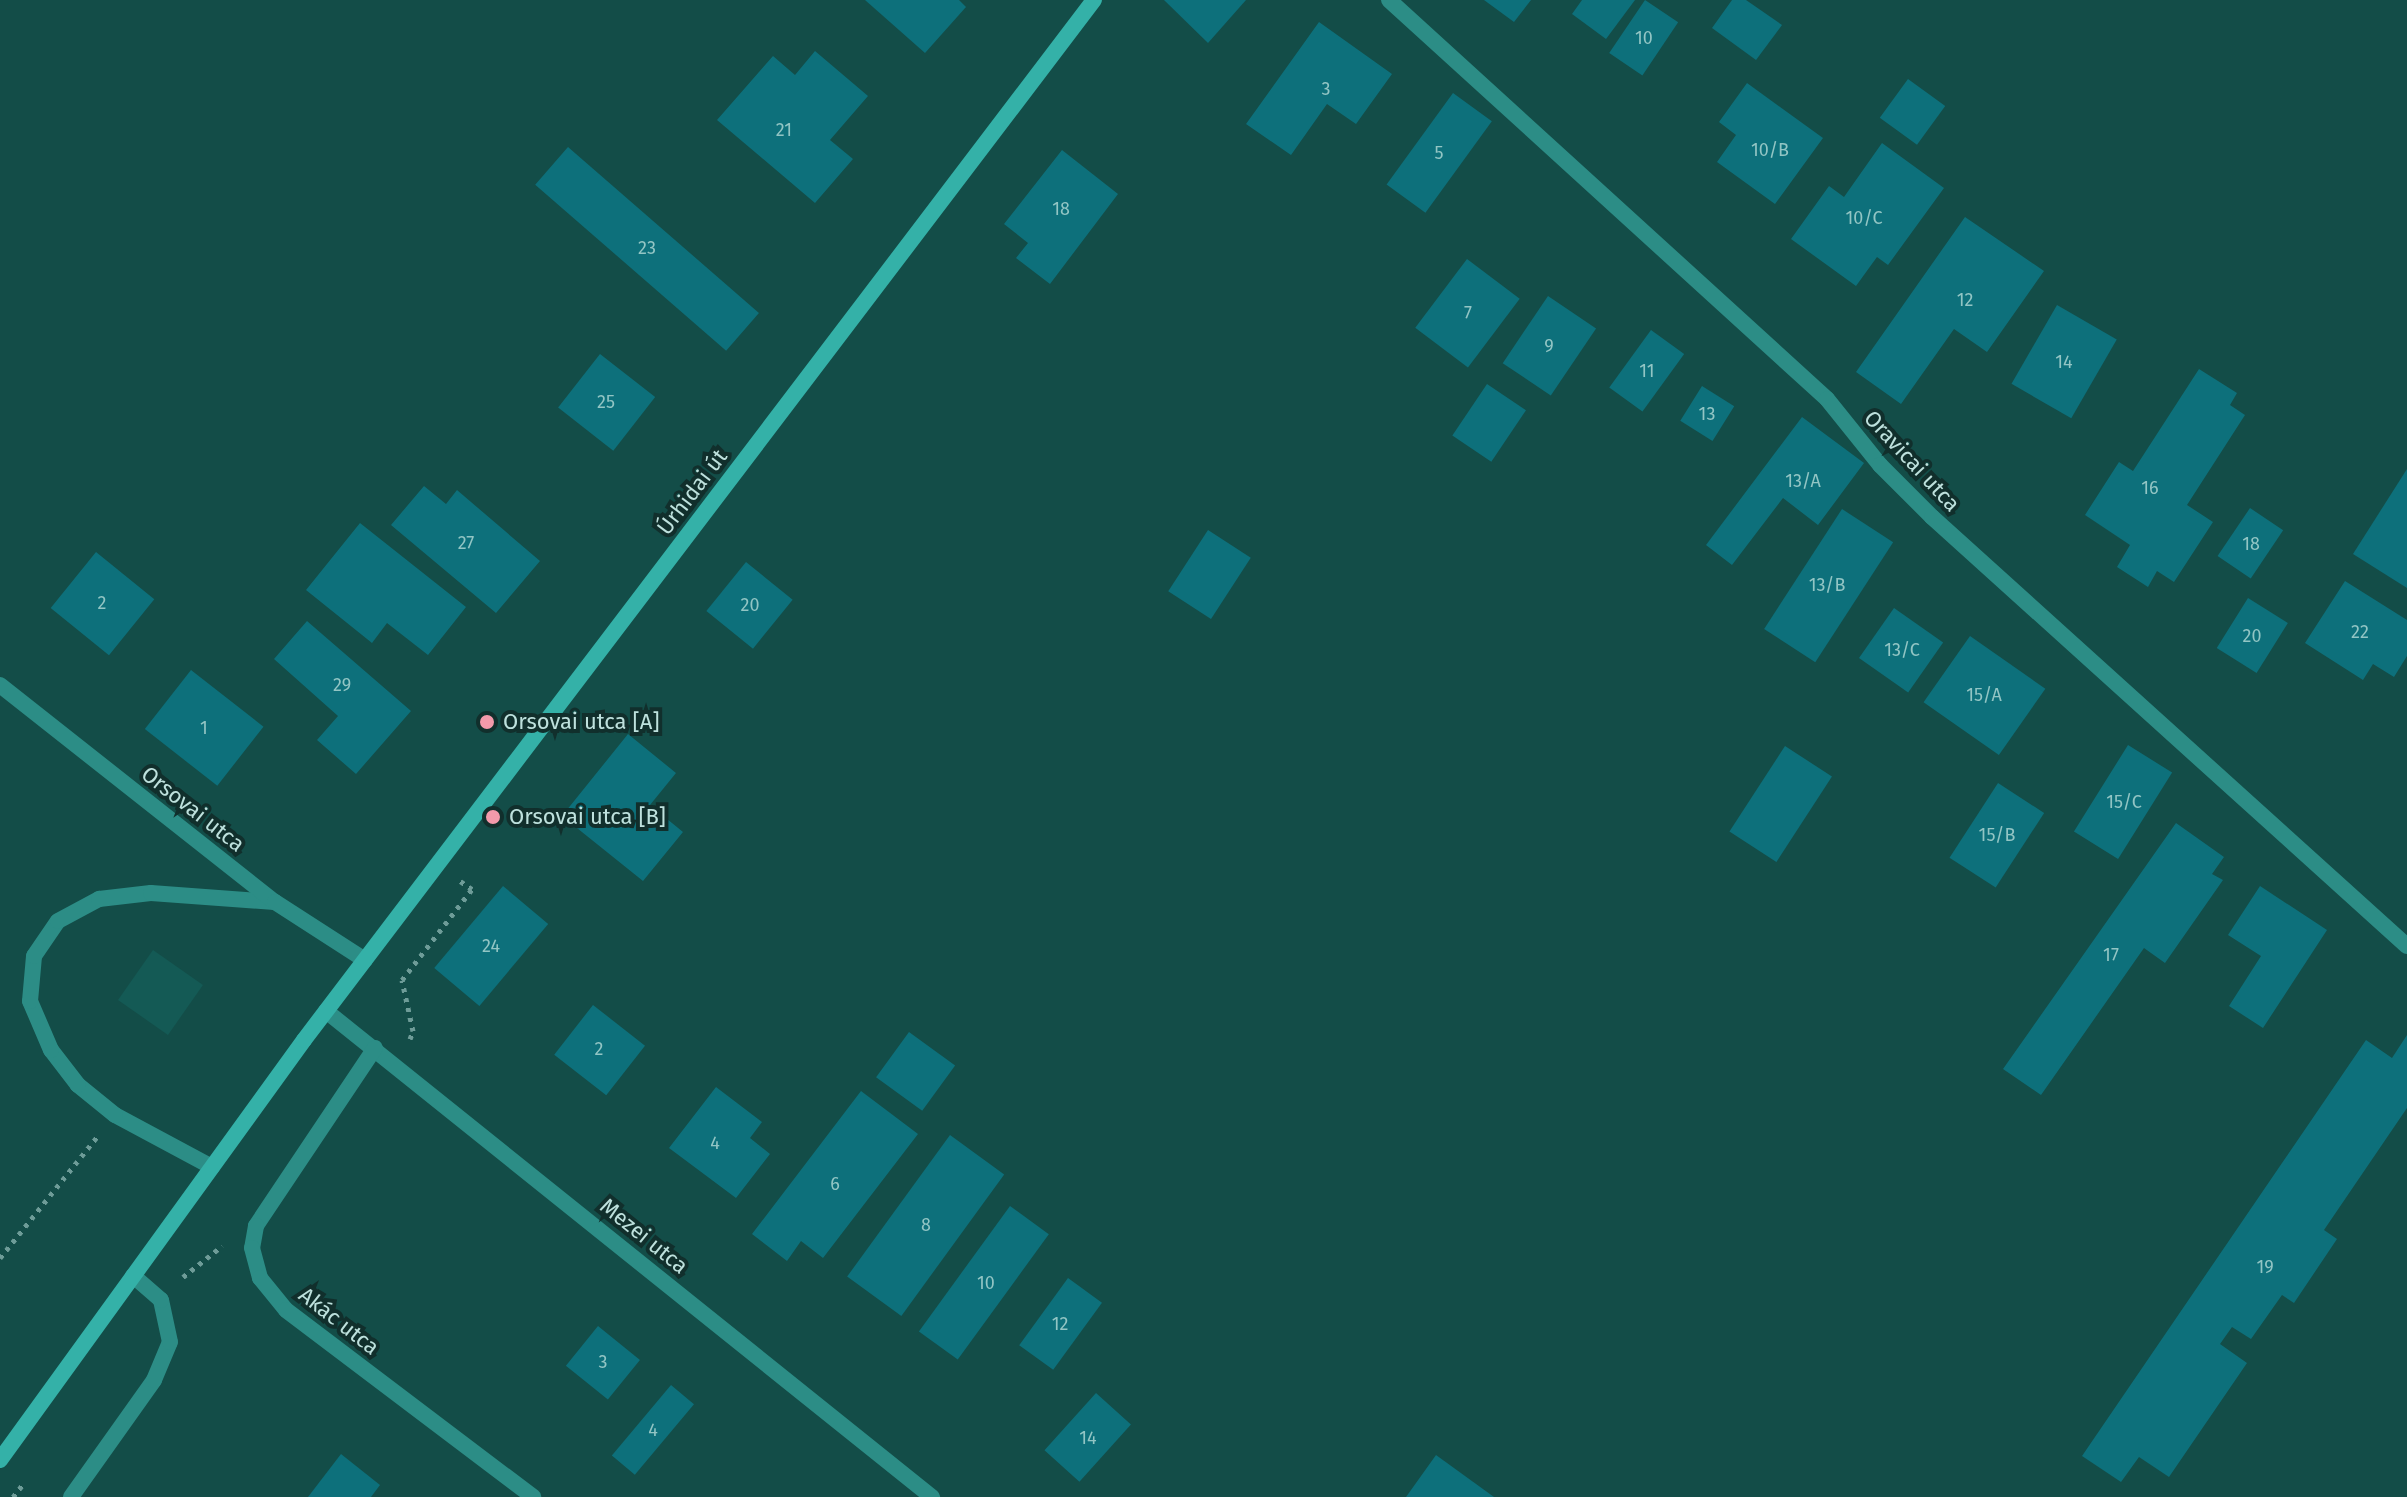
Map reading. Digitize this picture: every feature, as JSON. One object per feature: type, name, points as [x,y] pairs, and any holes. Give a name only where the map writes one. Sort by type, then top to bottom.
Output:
[{"type":"main road","name":"Úrhidai út","points":[[0,1460],[326,1011],[1094,0]]},
{"type":"street","name":"Oravicai utca","points":[[1389,0],[1817,389],[1932,517],[2407,946]]},
{"type":"street","name":"Orsovai utca","points":[[0,685],[275,902],[365,960]]},
{"type":"street","points":[[212,1167],[115,1115],[78,1085],[51,1050],[30,1001],[34,956],[58,921],[99,899],[151,893],[275,902]]},
{"type":"street","name":"Mezei utca","points":[[326,1011],[932,1497]]},
{"type":"street","name":"Akác utca","points":[[375,1048],[256,1226],[252,1248],[260,1278],[286,1310],[533,1497]]},
{"type":"street","points":[[71,1497],[154,1380],[170,1342],[161,1300],[133,1276]]},
{"type":"path","points":[[0,1258],[115,1115]]},
{"type":"shaded area","points":[[153,950],[203,985],[168,1035],[118,1000]]},
{"type":"building","points":[[865,0],[959,0],[966,7],[925,53]]},
{"type":"building","points":[[1164,0],[1246,0],[1208,43]]},
{"type":"building","points":[[1484,0],[1531,0],[1514,22]]},
{"type":"building","points":[[1582,0],[1635,0],[1606,39],[1572,14]]},
{"type":"building","points":[[1645,0],[1678,22],[1642,75],[1609,53]]},
{"type":"building","points":[[1732,0],[1746,0],[1782,25],[1756,60],[1712,28]]},
{"type":"building","points":[[1319,22],[1392,74],[1356,124],[1327,104],[1291,155],[1246,124]]},
{"type":"building","points":[[815,51],[868,96],[830,140],[853,159],[815,203],[717,120],[773,56],[795,75]]},
{"type":"building","points":[[1908,79],[1945,106],[1917,145],[1880,118]]},
{"type":"building","points":[[1747,83],[1823,138],[1775,204],[1717,162],[1736,135],[1719,122]]},
{"type":"building","points":[[1453,93],[1492,121],[1425,213],[1387,184]]},
{"type":"building","points":[[1882,143],[1944,188],[1888,265],[1877,257],[1856,286],[1791,239],[1829,186],[1844,197]]},
{"type":"building","points":[[568,147],[759,313],[726,351],[535,185]]},
{"type":"building","points":[[1062,150],[1118,194],[1050,284],[1016,258],[1028,243],[1004,224]]},
{"type":"building","points":[[1965,217],[2044,271],[1987,352],[1954,329],[1901,404],[1856,372]]},
{"type":"building","points":[[1467,259],[1520,299],[1468,367],[1415,328]]},
{"type":"building","points":[[1548,296],[1596,328],[1551,396],[1503,363]]},
{"type":"building","points":[[2057,305],[2117,340],[2071,418],[2012,384]]},
{"type":"building","points":[[1651,330],[1684,354],[1642,412],[1609,387]]},
{"type":"building","points":[[600,354],[655,397],[613,451],[558,408]]},
{"type":"building","points":[[2199,369],[2237,393],[2230,405],[2245,415],[2187,505],[2213,522],[2174,582],[2157,571],[2148,587],[2117,567],[2130,545],[2085,515],[2119,462],[2133,471]]},
{"type":"building","points":[[1487,384],[1526,410],[1491,462],[1452,435]]},
{"type":"building","points":[[1702,386],[1734,406],[1712,441],[1680,421]]},
{"type":"building","points":[[1802,417],[1864,463],[1818,525],[1783,498],[1732,565],[1706,545]]},
{"type":"building","points":[[2407,469],[2407,588],[2353,554]]},
{"type":"building","points":[[424,486],[446,504],[457,490],[540,561],[496,613],[391,525]]},
{"type":"building","points":[[2250,508],[2283,530],[2251,578],[2218,556]]},
{"type":"building","points":[[1842,509],[1893,542],[1815,662],[1764,629]]},
{"type":"building","points":[[360,523],[466,607],[428,655],[387,623],[372,643],[306,590]]},
{"type":"building","points":[[1208,530],[1251,558],[1211,619],[1168,591]]},
{"type":"building","points":[[96,552],[154,599],[109,655],[51,608]]},
{"type":"building","points":[[746,562],[793,600],[753,649],[706,611]]},
{"type":"building","points":[[2345,581],[2407,620],[2407,656],[2394,677],[2373,664],[2363,680],[2305,643]]},
{"type":"building","points":[[2248,598],[2288,623],[2257,673],[2217,648]]},
{"type":"building","points":[[1894,608],[1943,642],[1908,692],[1859,658]]},
{"type":"building","points":[[307,621],[411,711],[356,774],[317,740],[338,716],[274,659]]},
{"type":"building","points":[[1970,636],[2045,689],[1999,755],[1924,702]]},
{"type":"building","points":[[191,670],[263,727],[217,786],[145,729]]},
{"type":"building","points":[[628,734],[676,773],[650,805],[683,832],[643,881],[562,816]]},
{"type":"building","points":[[2128,745],[2172,773],[2118,859],[2074,832]]},
{"type":"building","points":[[1785,746],[1832,776],[1776,862],[1729,832]]},
{"type":"building","points":[[1998,783],[2044,813],[1996,888],[1950,858]]},
{"type":"building","points":[[2176,823],[2224,857],[2212,874],[2223,880],[2165,963],[2144,948],[2041,1095],[2003,1069]]},
{"type":"building","points":[[503,886],[548,924],[479,1006],[434,968]]},
{"type":"building","points":[[2260,886],[2327,930],[2263,1028],[2229,1006],[2261,956],[2228,935]]},
{"type":"building","points":[[593,1005],[645,1046],[606,1095],[554,1055]]},
{"type":"building","points":[[909,1032],[955,1066],[922,1111],[876,1077]]},
{"type":"building","points":[[2407,1035],[2407,1108],[2324,1230],[2337,1239],[2294,1303],[2282,1295],[2251,1339],[2232,1327],[2220,1344],[2247,1363],[2169,1477],[2139,1457],[2121,1482],[2082,1456],[2366,1040],[2392,1058]]},
{"type":"building","points":[[716,1087],[762,1122],[750,1138],[770,1154],[736,1198],[669,1148]]},
{"type":"building","points":[[861,1091],[918,1134],[823,1258],[801,1241],[787,1261],[752,1234]]},
{"type":"building","points":[[950,1135],[1004,1174],[901,1316],[847,1277]]},
{"type":"building","points":[[1010,1206],[1049,1234],[958,1360],[919,1331]]},
{"type":"building","points":[[1068,1278],[1102,1303],[1053,1370],[1019,1345]]},
{"type":"building","points":[[598,1326],[640,1360],[608,1400],[566,1366]]},
{"type":"building","points":[[671,1385],[694,1404],[635,1475],[612,1455]]},
{"type":"building","points":[[1096,1393],[1131,1424],[1079,1482],[1044,1450]]},
{"type":"building","points":[[341,1454],[380,1485],[371,1497],[308,1497]]},
{"type":"building","points":[[1436,1455],[1494,1497],[1406,1497]]},
{"type":"place","name":"Orsovai utca [A]","points":[[487,722]]},
{"type":"place","name":"Orsovai utca [B]","points":[[493,817]]}]
